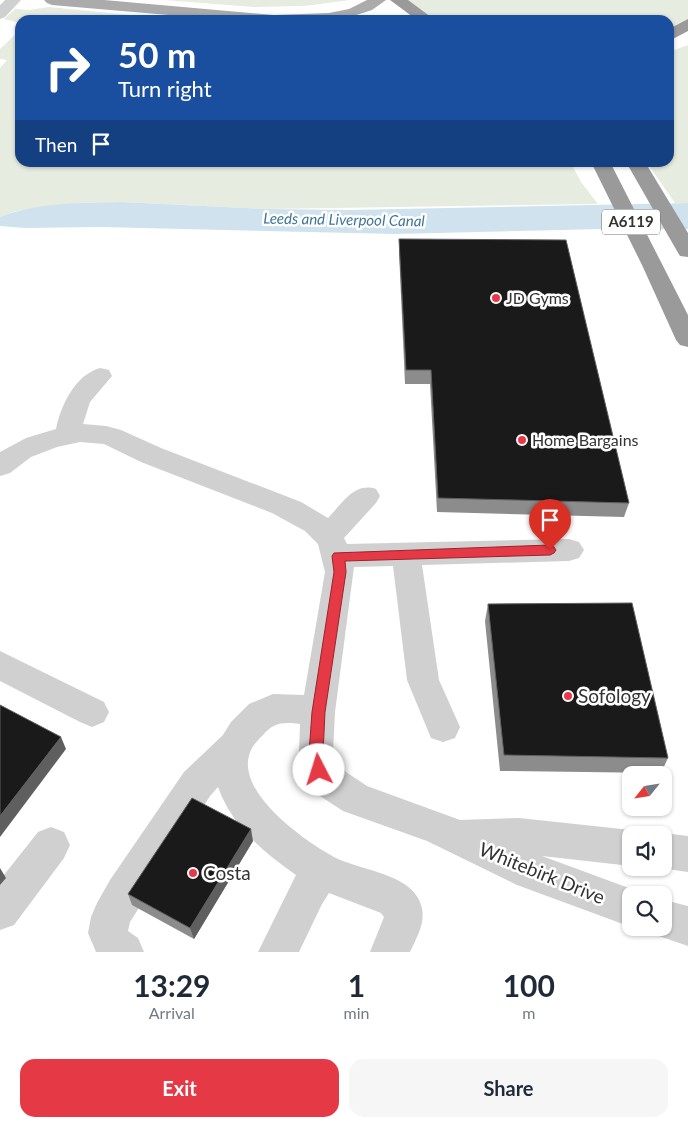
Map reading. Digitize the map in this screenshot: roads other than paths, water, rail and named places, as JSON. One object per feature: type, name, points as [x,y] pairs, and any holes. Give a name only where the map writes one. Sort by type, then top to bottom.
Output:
[{"type":"highway","points":[[398,0],[420,15]]},
{"type":"highway","points":[[674,33],[688,24]]},
{"type":"highway","points":[[674,35],[688,33]]},
{"type":"highway","name":"A6119","points":[[638,168],[688,251]]},
{"type":"highway","name":"A6119","points":[[604,171],[653,264],[688,340]]},
{"type":"main road","points":[[52,0],[220,15]]},
{"type":"main road","points":[[343,15],[359,11],[378,0]]},
{"type":"street","points":[[0,14],[13,0]]},
{"type":"street","points":[[68,435],[73,408],[82,393],[100,376]]},
{"type":"street","points":[[0,466],[28,446],[68,435],[105,435],[284,507],[320,526],[336,555]]},
{"type":"street","points":[[336,555],[366,496]]},
{"type":"street","points":[[336,555],[569,550]]},
{"type":"street","points":[[406,554],[423,680],[443,727]]},
{"type":"street","name":"Whitebirk Drive","points":[[336,555],[318,712],[316,753],[319,770],[333,784],[356,799],[454,836],[517,866],[622,905]]},
{"type":"street","points":[[0,665],[92,712]]},
{"type":"street","points":[[124,952],[112,943],[108,933],[116,910],[197,784],[232,747],[240,734],[260,715],[271,709],[291,707],[318,712]]},
{"type":"street","points":[[232,747],[231,761],[234,782],[241,800],[260,823],[288,847],[322,871],[394,899],[403,910],[404,921],[390,952]]},
{"type":"street","name":"Whitebirk Drive","points":[[454,836],[519,836],[622,847]]},
{"type":"street","points":[[0,911],[51,845]]},
{"type":"street","points":[[672,852],[688,854]]},
{"type":"street","points":[[278,952],[308,890],[322,871]]},
{"type":"street","points":[[672,921],[688,926]]},
{"type":"water","name":"Leeds and Liverpool Canal","points":[[122,202],[268,209],[349,210],[688,203],[688,229],[395,234],[100,227],[24,228],[0,226],[0,217],[29,208],[60,204]]},
{"type":"place","name":"JD Gyms","points":[[496,298]]},
{"type":"place","name":"Home Bargains","points":[[522,440]]},
{"type":"place","name":"Sofology","points":[[568,696]]},
{"type":"place","name":"Costa","points":[[193,873]]}]
